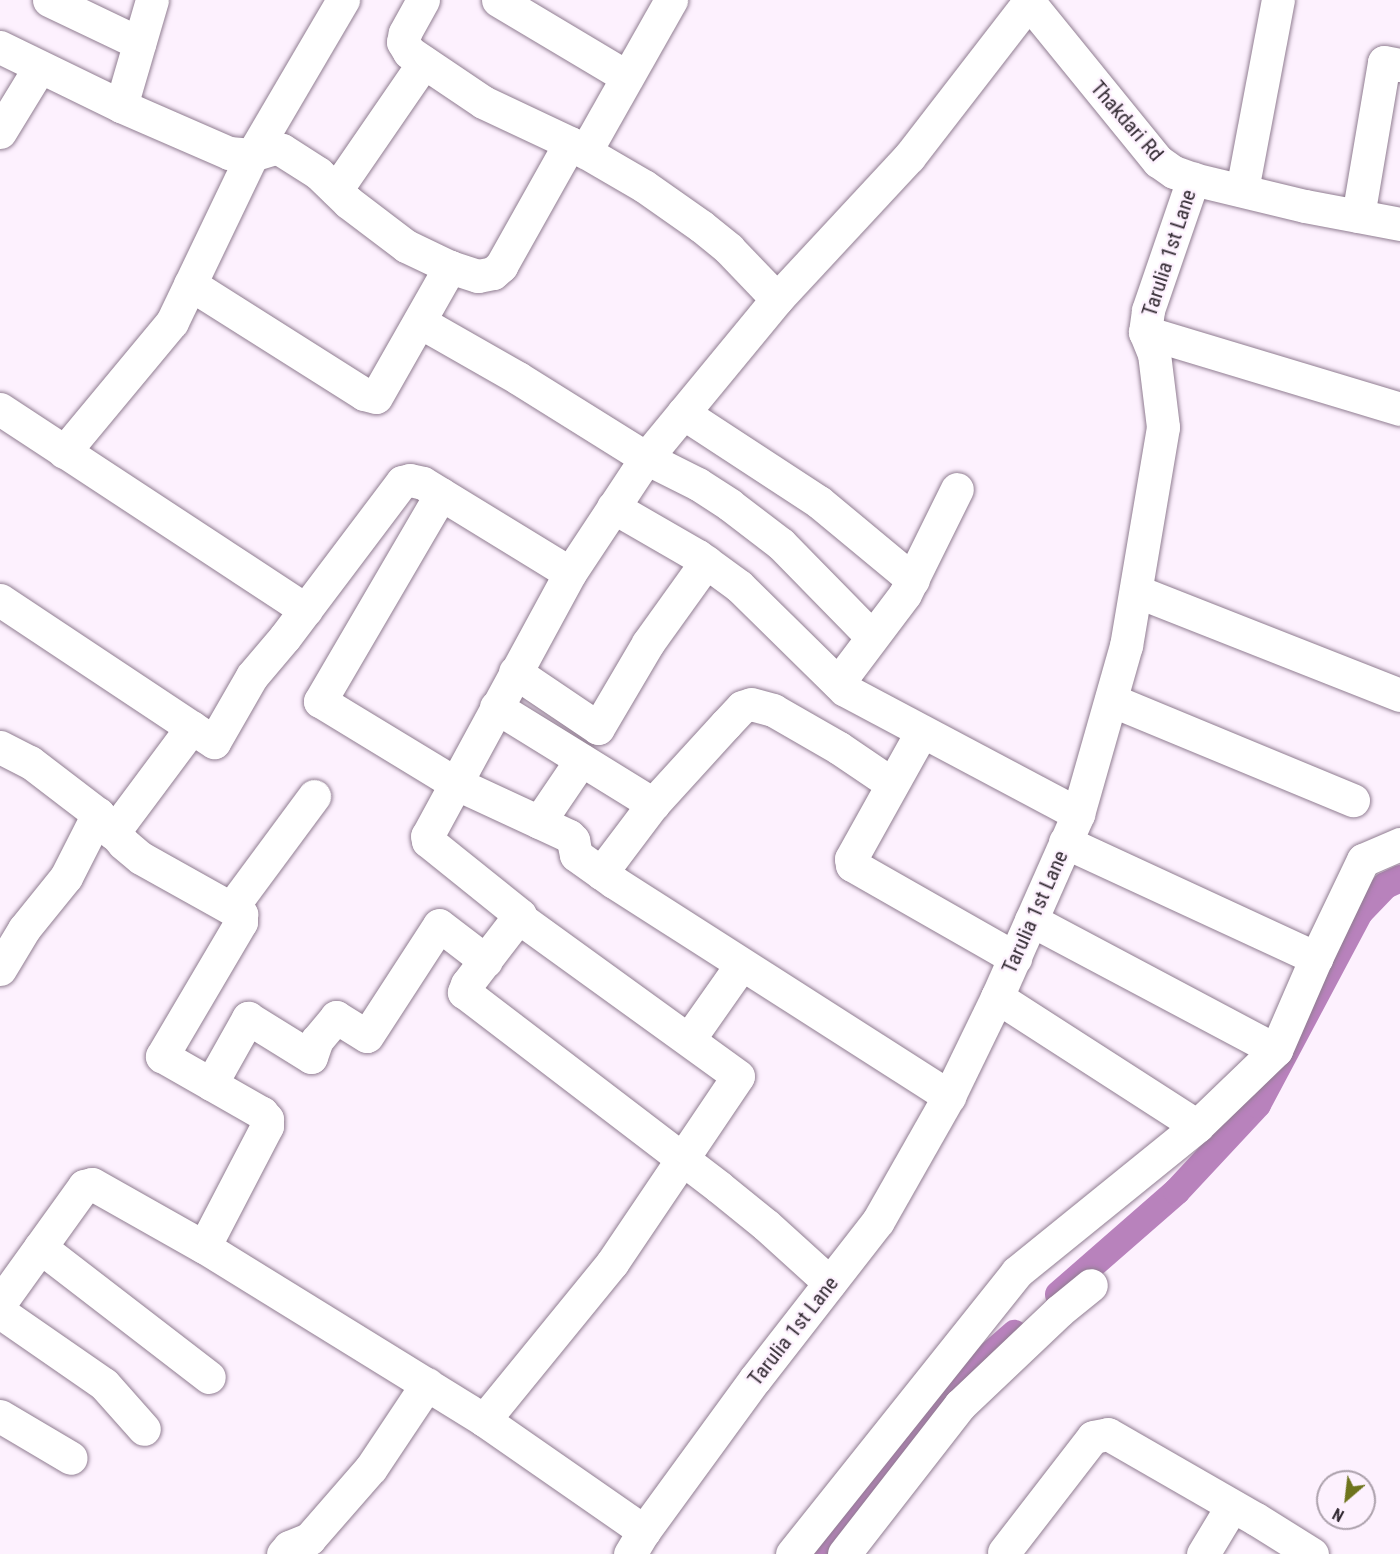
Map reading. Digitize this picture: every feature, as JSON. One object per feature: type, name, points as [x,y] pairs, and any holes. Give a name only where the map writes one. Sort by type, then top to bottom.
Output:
[{"type":"street","points":[[121,106],[152,0]]},
{"type":"street","points":[[423,0],[403,42],[410,52],[483,102],[578,148],[644,186],[701,226],[729,249],[777,299]]},
{"type":"street","points":[[498,0],[627,77]]},
{"type":"street","points":[[0,47],[121,106],[229,153],[252,155],[275,148],[282,150],[318,173],[367,218],[406,246],[450,267],[486,276],[501,266],[627,77],[671,0]]},
{"type":"street","points":[[1242,190],[1278,0]]},
{"type":"street","points":[[484,1420],[612,1263],[738,1076],[520,918],[519,913],[428,841],[428,833],[570,573],[646,458],[777,299],[909,157],[1028,1]]},
{"type":"street","name":"Thakdari Rd","points":[[1028,1],[1158,161],[1174,172],[1193,179],[1400,224]]},
{"type":"street","points":[[57,2],[139,43]]},
{"type":"street","points":[[64,452],[172,321],[252,155],[339,2]]},
{"type":"street","points":[[336,190],[424,62]]},
{"type":"street","points":[[1358,216],[1384,62],[1400,65]]},
{"type":"street","points":[[0,132],[39,68]]},
{"type":"street","name":"Tarulia 1st Lane","points":[[637,1543],[755,1379],[878,1221],[948,1096],[997,997],[1072,828],[1126,646],[1163,427],[1154,354],[1145,332],[1148,310],[1193,179]]},
{"type":"street","points":[[190,284],[371,397],[380,393],[450,267]]},
{"type":"street","points":[[420,322],[518,378],[646,458],[698,484],[756,524],[811,572],[872,637]]},
{"type":"street","points":[[1145,332],[1400,408]]},
{"type":"street","points":[[0,409],[306,609]]},
{"type":"street","points":[[683,413],[819,502],[913,580]]},
{"type":"street","points":[[0,600],[210,741],[217,739],[252,676],[402,482],[410,480],[423,483],[570,573]]},
{"type":"street","points":[[838,683],[913,580],[957,489]]},
{"type":"street","points":[[441,494],[320,701],[455,783],[569,836],[573,840],[576,855],[602,873],[741,965],[948,1096]]},
{"type":"street","points":[[613,507],[706,562],[739,586],[838,683],[866,703],[921,733],[1072,828],[1316,958]]},
{"type":"street","points":[[515,672],[598,728],[648,643],[706,562]]},
{"type":"street","points":[[1136,591],[1400,695]]},
{"type":"street","points":[[1111,700],[1353,800]]},
{"type":"street","points":[[839,748],[866,703]]},
{"type":"street","points":[[602,873],[653,804],[742,707],[751,704],[773,710],[839,748],[892,784]]},
{"type":"street","points":[[496,707],[653,804]]},
{"type":"street","points":[[0,969],[24,929],[105,823],[192,727]]},
{"type":"street","points":[[921,733],[851,859],[852,865],[1015,958]]},
{"type":"street","points":[[0,747],[30,762],[159,870],[232,907],[241,914],[241,922],[162,1056],[262,1113],[267,1119],[267,1126],[204,1247]]},
{"type":"street","points":[[539,822],[581,760]]},
{"type":"street","points":[[232,907],[314,796]]},
{"type":"street","points":[[792,1554],[1017,1272],[1197,1126],[1276,1050],[1316,958],[1363,860],[1400,844]]},
{"type":"street","points":[[520,918],[467,984],[464,992],[766,1225],[830,1283]]},
{"type":"street","points":[[1031,920],[1276,1050]]},
{"type":"street","points":[[211,1084],[248,1018],[310,1057],[317,1041],[336,1017],[368,1036],[439,925],[486,961]]},
{"type":"street","points":[[689,1040],[741,965]]},
{"type":"street","points":[[997,997],[1197,1126]]},
{"type":"street","points":[[0,1303],[87,1184],[97,1186],[204,1247],[484,1420],[637,1543]]},
{"type":"street","points":[[40,1247],[209,1377]]},
{"type":"street","points":[[844,1554],[960,1405],[1059,1311],[1092,1285]]},
{"type":"street","points":[[0,1312],[104,1384],[144,1429]]},
{"type":"street","points":[[283,1554],[289,1547],[309,1539],[371,1468],[427,1384]]},
{"type":"street","points":[[0,1416],[70,1458]]},
{"type":"street","points":[[1004,1552],[1093,1437],[1108,1434],[1312,1554]]},
{"type":"street","points":[[1203,1554],[1232,1506]]},
{"type":"waterway","points":[[1058,1294],[1176,1191],[1257,1104],[1359,912],[1385,885],[1400,878]]},
{"type":"waterway","points":[[823,1554],[957,1383],[1014,1333]]}]
